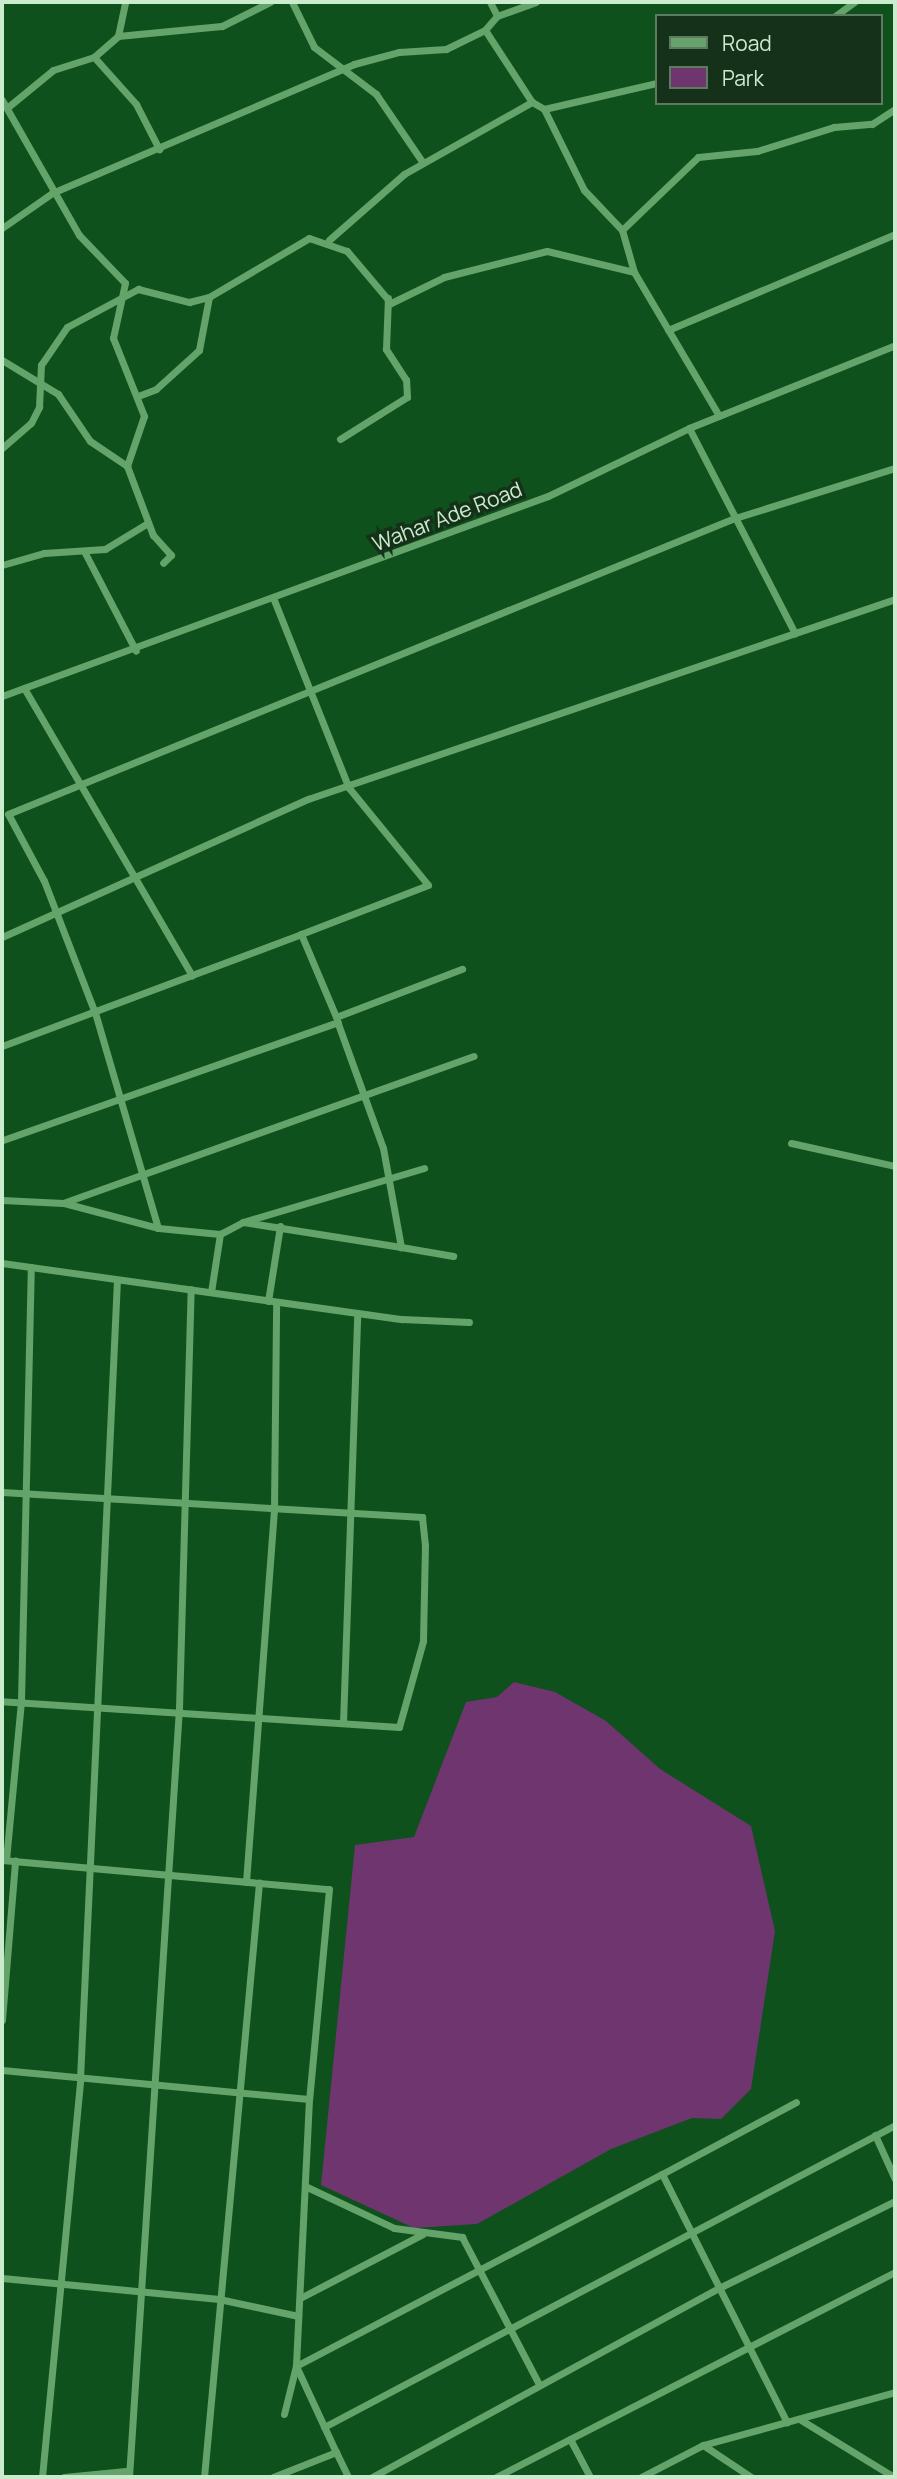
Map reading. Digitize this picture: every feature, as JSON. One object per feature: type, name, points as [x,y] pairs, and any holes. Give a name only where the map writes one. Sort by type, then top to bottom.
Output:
[{"type":"street","points":[[118,36],[125,2]]},
{"type":"street","points":[[8,107],[53,70],[94,57],[118,36],[222,26],[270,2]]},
{"type":"street","points":[[292,2],[314,47],[346,68],[376,94],[423,163]]},
{"type":"street","points":[[490,2],[497,16]]},
{"type":"street","points":[[2,228],[52,192],[346,68],[399,52],[446,49],[485,30],[497,16],[536,2]]},
{"type":"street","points":[[838,14],[854,2]]},
{"type":"street","points":[[485,30],[532,102],[544,109],[584,190],[622,230],[634,272],[719,416]]},
{"type":"street","points":[[94,57],[136,104],[159,149]]},
{"type":"street","points":[[544,109],[656,83]]},
{"type":"street","points":[[2,100],[52,192],[79,235],[125,283],[119,298],[113,338],[144,416],[127,466]]},
{"type":"street","points":[[2,448],[39,407],[37,378],[60,332],[119,298],[149,288],[178,300],[209,297],[299,242],[329,240],[423,163],[532,102]]},
{"type":"street","points":[[622,230],[698,157],[757,151],[834,127],[872,124],[895,109]]},
{"type":"street","points":[[668,330],[895,234]]},
{"type":"street","points":[[329,240],[388,298],[402,301],[444,277],[547,251],[634,272]]},
{"type":"street","points":[[138,396],[156,389],[199,350],[209,297]]},
{"type":"street","points":[[340,439],[407,397],[406,380],[386,349],[388,298]]},
{"type":"street","name":"Wahar Ade Road","points":[[2,696],[136,651],[548,496],[690,428],[895,345]]},
{"type":"street","points":[[2,360],[37,378],[67,402],[90,441],[127,466],[148,523],[171,555],[163,564]]},
{"type":"street","points":[[690,428],[732,519],[795,633]]},
{"type":"street","points":[[158,1228],[146,1174],[94,1013],[57,914],[5,815],[310,694],[732,519],[895,468]]},
{"type":"street","points":[[2,565],[44,553],[85,553],[117,544],[148,523]]},
{"type":"street","points":[[85,553],[136,651]]},
{"type":"street","points":[[2,937],[308,799],[349,788],[895,599]]},
{"type":"street","points":[[2,1046],[428,885],[349,788],[274,600]]},
{"type":"street","points":[[24,688],[192,976]]},
{"type":"street","points":[[301,934],[337,1020],[365,1098],[390,1178],[401,1247]]},
{"type":"street","points":[[3,1140],[337,1020],[462,969]]},
{"type":"street","points":[[63,1203],[365,1098],[474,1056]]},
{"type":"street","points":[[791,1143],[895,1166]]},
{"type":"street","points":[[2,1200],[63,1203],[158,1228],[220,1234],[243,1222],[424,1168]]},
{"type":"street","points":[[243,1222],[453,1256]]},
{"type":"street","points":[[246,1882],[263,1714],[274,1508],[272,1301],[280,1226]]},
{"type":"street","points":[[211,1292],[220,1234]]},
{"type":"street","points":[[2,1262],[357,1314],[469,1322]]},
{"type":"street","points":[[31,1267],[30,1492],[21,1701],[4,1860],[328,1889],[309,2099],[302,2297],[298,2316],[296,2366],[284,2414]]},
{"type":"street","points":[[42,2477],[80,2079],[85,1867],[111,1498],[117,1280]]},
{"type":"street","points":[[64,2477],[127,2474],[158,2085],[179,1708],[188,1503],[191,1289]]},
{"type":"street","points":[[344,1723],[353,1514],[357,1314]]},
{"type":"street","points":[[2,1492],[422,1517],[422,1641],[399,1727],[179,1708],[96,1707],[2,1701]]},
{"type":"street","points":[[2,2020],[15,1861]]},
{"type":"street","points":[[204,2477],[237,2092],[259,1883]]},
{"type":"street","points":[[2,2070],[309,2099]]},
{"type":"street","points":[[296,2366],[480,2273],[796,2102]]},
{"type":"street","points":[[324,2427],[691,2229],[895,2125]]},
{"type":"street","points":[[875,2135],[895,2179]]},
{"type":"street","points":[[662,2174],[787,2422]]},
{"type":"street","points":[[307,2187],[364,2217],[424,2233],[462,2237],[539,2384]]},
{"type":"street","points":[[372,2477],[719,2288],[895,2201]]},
{"type":"street","points":[[302,2297],[424,2233]]},
{"type":"street","points":[[496,2477],[895,2272]]},
{"type":"street","points":[[2,2278],[60,2286],[219,2299],[298,2316]]},
{"type":"street","points":[[296,2366],[348,2477]]},
{"type":"street","points":[[641,2477],[703,2445],[895,2392]]},
{"type":"street","points":[[800,2420],[894,2477]]},
{"type":"street","points":[[570,2439],[590,2477]]},
{"type":"street","points":[[703,2445],[751,2477]]},
{"type":"street","points":[[273,2477],[337,2452]]},
{"type":"green space","points":[[514,1682],[555,1692],[606,1721],[660,1769],[751,1826],[775,1931],[751,2089],[721,2119],[692,2118],[611,2149],[477,2224],[414,2228],[321,2185],[355,1845],[414,1837],[466,1702],[497,1697]]}]
